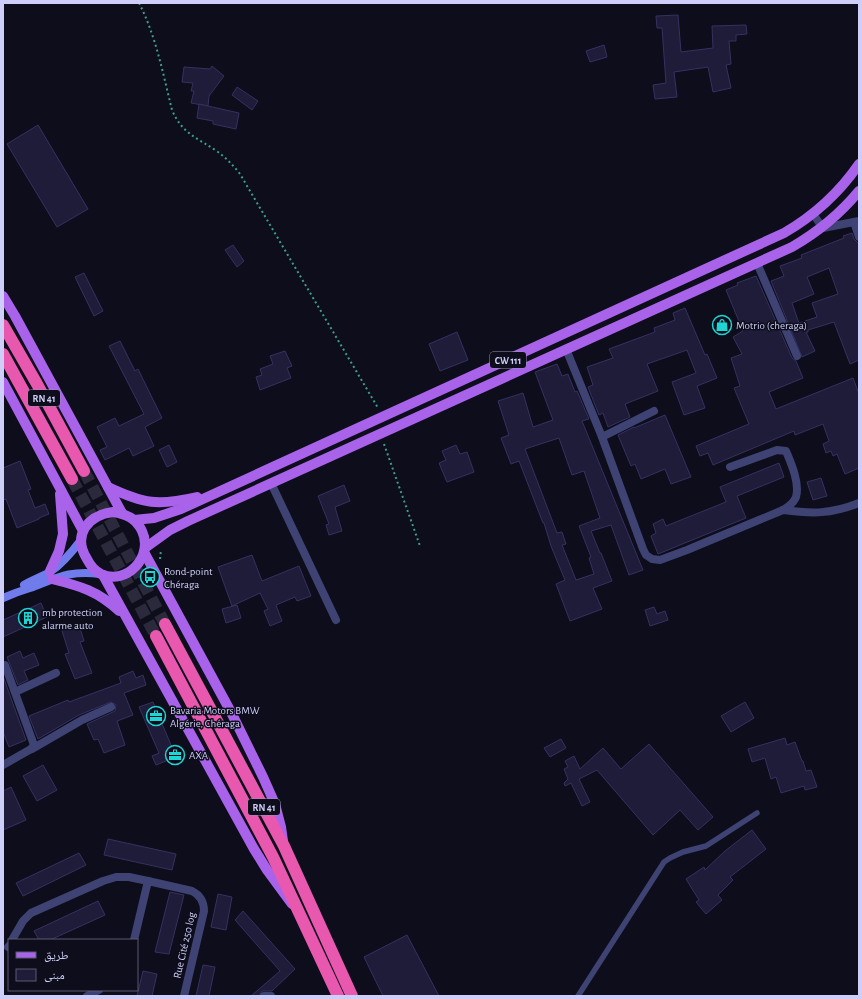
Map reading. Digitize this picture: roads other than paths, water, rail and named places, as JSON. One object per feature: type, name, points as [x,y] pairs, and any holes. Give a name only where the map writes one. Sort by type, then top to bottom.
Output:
[{"type":"highway","name":"RN 41","points":[[3,325],[84,471]]},
{"type":"highway","name":"RN 41","points":[[3,354],[72,479]]},
{"type":"highway","name":"RN 41","points":[[165,624],[284,846],[352,996]]},
{"type":"highway","name":"RN 41","points":[[156,636],[259,830],[301,914],[338,996]]},
{"type":"main road","name":"CW 111","points":[[134,520],[145,520],[172,512],[220,491],[784,233],[813,214],[838,192],[859,164]]},
{"type":"main road","name":"CW 111","points":[[145,550],[162,536],[179,525],[792,247],[823,228],[845,208],[859,191]]},
{"type":"main road","points":[[3,296],[122,513]]},
{"type":"main road","points":[[3,382],[59,488],[82,536],[85,556],[89,563],[102,574],[267,870],[301,914]]},
{"type":"main road","points":[[108,487],[135,499],[160,503],[177,501],[220,491]]},
{"type":"main road","points":[[51,575],[63,534],[59,488]]},
{"type":"main road","points":[[3,598],[51,575],[77,573],[114,576],[124,574],[133,569],[140,562],[145,550],[142,530],[134,520],[122,513],[104,513],[95,517],[88,523],[82,536],[67,557],[51,575]]},
{"type":"main road","points":[[145,550],[232,714],[260,771],[275,804],[284,846]]},
{"type":"main road","points":[[51,575],[92,590],[110,602],[127,619]]},
{"type":"street","points":[[813,214],[823,228],[856,222],[859,237]]},
{"type":"street","points":[[758,263],[797,356]]},
{"type":"street","points":[[566,349],[602,436],[646,555],[652,559],[660,560],[687,550],[783,510],[791,505],[794,500],[797,488],[786,451],[777,450],[730,467]]},
{"type":"street","points":[[602,436],[654,411]]},
{"type":"street","points":[[271,483],[336,620]]},
{"type":"street","points":[[783,510],[805,513],[831,512],[859,503]]},
{"type":"street","points":[[5,664],[34,745],[31,749]]},
{"type":"street","points":[[15,692],[56,673]]},
{"type":"street","points":[[3,765],[82,720],[111,707]]},
{"type":"street","points":[[13,939],[23,921],[31,914],[103,881],[116,877],[129,877],[148,881],[134,939]]},
{"type":"street","name":"Rue Cité 250 log","points":[[148,881],[192,891],[198,894],[204,906],[184,996]]},
{"type":"street","points":[[87,996],[97,991]]},
{"type":"street","points":[[264,996],[271,996]]},
{"type":"lane","points":[[578,996],[664,862],[683,852],[706,846],[757,813]]},
{"type":"tunnel","points":[[84,471],[165,624]]},
{"type":"tunnel","points":[[72,479],[156,636]]},
{"type":"place","name":"Motrio (cheraga)","points":[[722,325]]},
{"type":"place","name":"Rond-point Chéraga","points":[[150,577]]},
{"type":"place","name":"mb protection alarme auto","points":[[28,618]]},
{"type":"place","name":"Bavaria Motors BMW Algérie, Chéraga","points":[[156,716]]},
{"type":"place","name":"AXA","points":[[175,755]]}]
